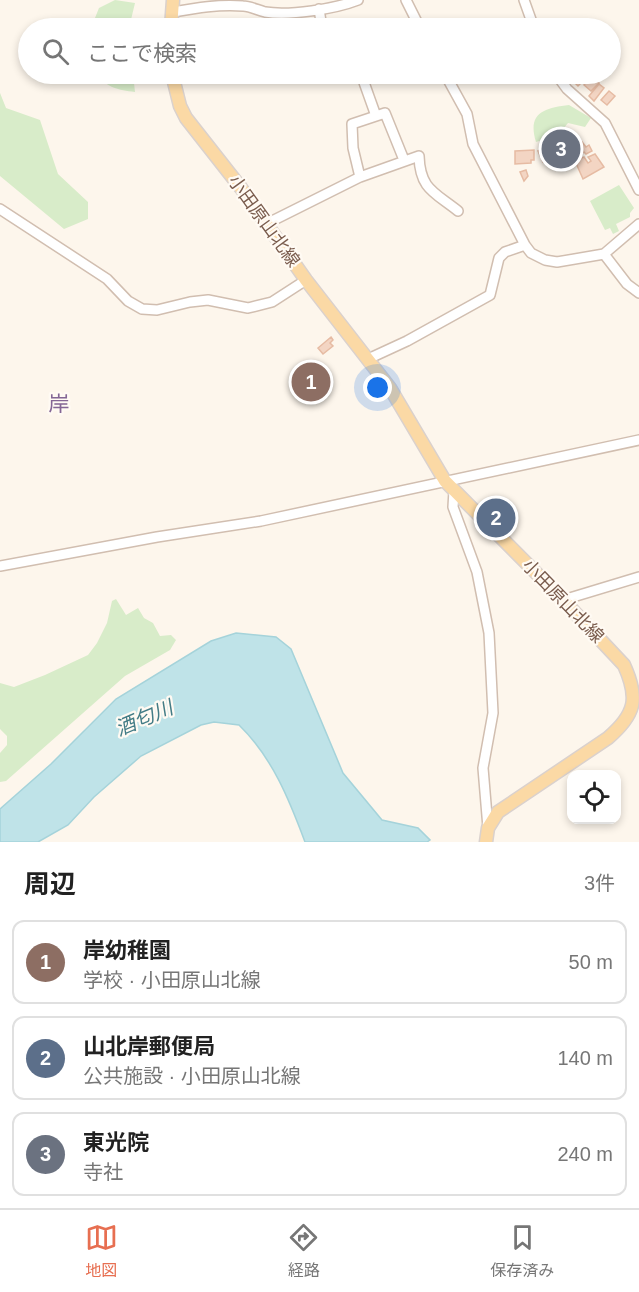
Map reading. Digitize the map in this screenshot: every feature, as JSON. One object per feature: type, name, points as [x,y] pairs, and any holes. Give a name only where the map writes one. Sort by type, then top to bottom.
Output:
[{"type":"main road","name":"小田原山北線","points":[[174,84],[180,106],[186,118],[241,188],[306,280],[368,359],[409,417],[449,485],[624,665],[634,693],[633,705],[628,718],[608,738],[498,812],[488,828]]},
{"type":"main road","points":[[486,842],[488,828]]},
{"type":"street","points":[[173,6],[244,6],[266,12],[319,9],[358,0]]},
{"type":"street","points":[[405,0],[415,18]]},
{"type":"street","points":[[524,0],[530,18]]},
{"type":"street","points":[[319,9],[320,18]]},
{"type":"street","points":[[365,84],[376,116]]},
{"type":"street","points":[[450,84],[467,114],[473,144],[531,253],[545,260],[557,262],[604,254],[639,224]]},
{"type":"street","points":[[563,84],[605,123],[639,190]]},
{"type":"street","points":[[360,177],[353,148],[352,124],[385,113],[404,160]]},
{"type":"street","points":[[266,224],[360,177],[419,156],[420,173],[426,185],[458,211]]},
{"type":"street","points":[[0,209],[107,279],[128,301],[141,309],[157,310],[208,300],[248,308],[272,302],[306,280]]},
{"type":"street","points":[[368,359],[407,341],[490,295],[499,258],[505,252],[525,245]]},
{"type":"street","points":[[604,254],[627,284],[639,293]]},
{"type":"street","points":[[0,566],[167,535],[261,521],[449,485],[639,440]]},
{"type":"street","points":[[449,485],[453,507],[477,572],[489,633],[493,713],[483,768],[488,828]]},
{"type":"street","points":[[563,600],[639,578]]},
{"type":"green space","points":[[115,0],[135,3],[131,18],[95,18],[99,8]]},
{"type":"green space","points":[[108,84],[134,84],[135,92],[123,90]]},
{"type":"green space","points":[[0,93],[6,108],[40,120],[58,174],[88,202],[88,219],[64,229],[0,176]]},
{"type":"green space","points":[[569,105],[591,118],[585,127],[568,123],[558,135],[536,142],[534,124],[536,118],[545,110]]},
{"type":"green space","points":[[619,185],[634,208],[630,217],[616,224],[619,231],[613,234],[610,228],[605,230],[590,201]]},
{"type":"green space","points":[[116,599],[126,615],[138,608],[144,618],[153,623],[160,636],[171,635],[176,640],[170,650],[125,676],[6,781],[0,782],[0,753],[7,745],[7,736],[0,729],[0,683],[14,687],[88,655],[107,623],[112,601]]},
{"type":"water","name":"酒匂川","points":[[236,633],[276,637],[291,649],[343,773],[382,820],[418,828],[430,840],[427,842],[305,842],[278,779],[251,737],[239,725],[214,722],[201,725],[141,756],[94,797],[68,825],[38,842],[0,842],[0,809],[51,764],[116,699],[211,641]]},
{"type":"building","points":[[585,84],[598,84],[591,91]]},
{"type":"building","points":[[599,84],[604,88],[594,101],[589,96]]},
{"type":"building","points":[[609,91],[615,96],[607,105],[601,100]]},
{"type":"building","points":[[573,136],[579,138],[586,147],[589,145],[592,151],[586,154],[584,152],[575,159],[567,139]]},
{"type":"building","points":[[563,137],[572,152],[557,161],[549,146]]},
{"type":"building","points":[[547,147],[553,157],[543,162],[538,151]]},
{"type":"building","points":[[534,150],[534,160],[531,160],[531,163],[515,164],[515,151]]},
{"type":"building","points":[[595,154],[604,167],[583,179],[575,161],[584,157],[588,163],[591,161],[588,157]]},
{"type":"building","points":[[526,170],[528,176],[524,181],[520,172]]},
{"type":"building","points":[[331,337],[333,340],[330,343],[333,346],[323,354],[318,348]]},
{"type":"place","name":"東光院","points":[[561,149]]},
{"type":"place","name":"岸幼稚園","points":[[311,382]]},
{"type":"place","name":"山北岸郵便局","points":[[496,518]]},
{"type":"district","name":"岸","points":[[59,403]]}]
